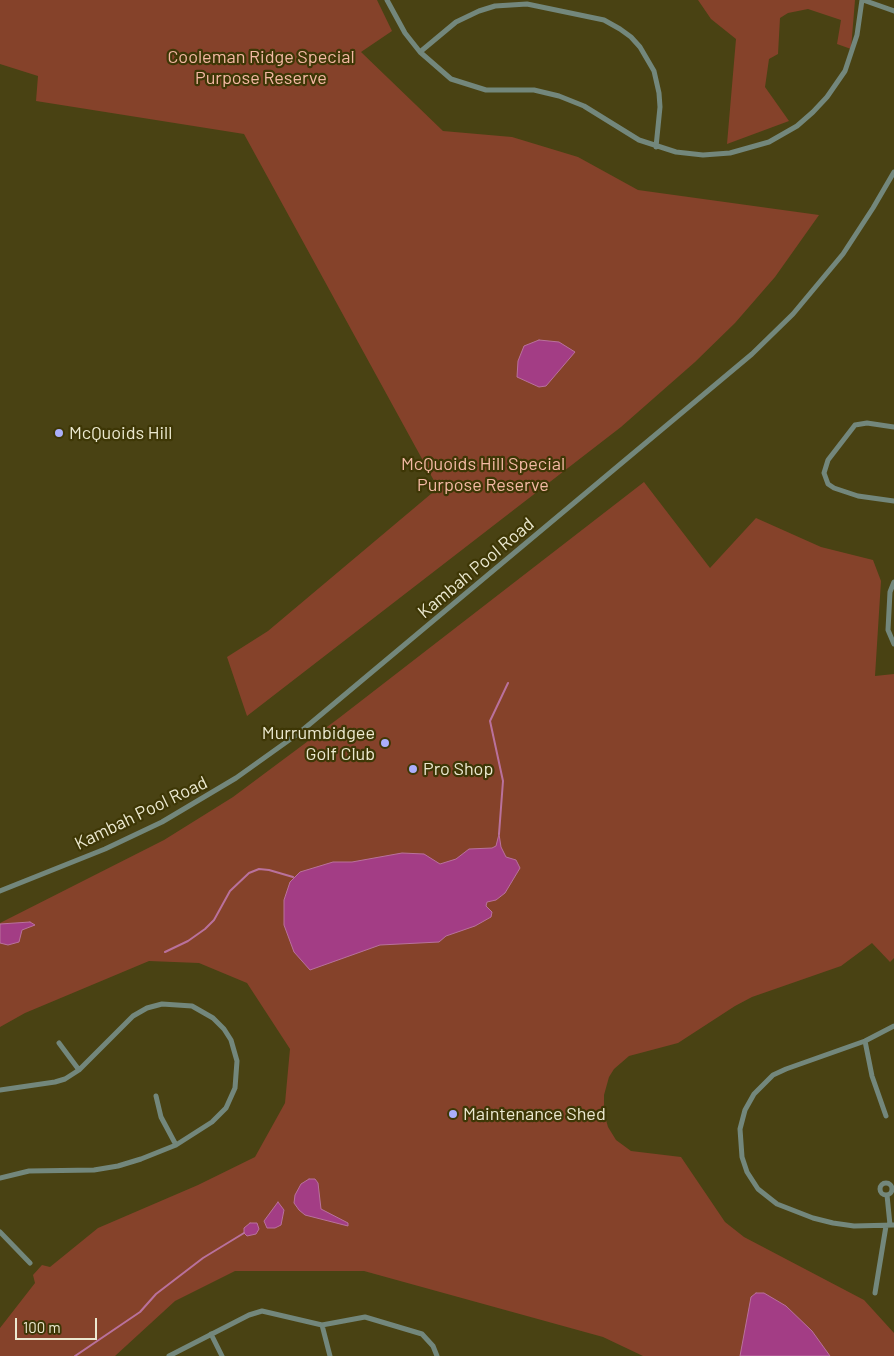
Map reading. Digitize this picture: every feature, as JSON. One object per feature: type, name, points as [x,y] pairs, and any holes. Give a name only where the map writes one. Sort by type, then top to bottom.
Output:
[{"type":"street","points":[[387,0],[405,33],[420,52],[439,70],[465,85],[486,90],[534,90],[559,96],[584,106],[623,131],[656,147],[690,154],[730,153],[769,142],[797,126],[827,97],[845,71],[857,35],[862,0],[894,10]]},
{"type":"street","points":[[420,52],[456,22],[495,6],[527,4],[604,20],[615,25],[631,37],[640,47],[654,71],[660,92],[656,147]]},
{"type":"street","name":"Kambah Pool Road","points":[[0,891],[106,849],[162,822],[236,778],[299,733],[752,354],[793,314],[837,262],[865,222],[894,172]]},
{"type":"street","points":[[894,427],[868,423],[855,425],[828,460],[824,473],[828,484],[834,488],[858,496],[894,501]]},
{"type":"street","points":[[894,582],[890,592],[888,630],[894,644]]},
{"type":"street","points":[[0,1090],[55,1082],[79,1070],[124,1024],[147,1008],[162,1004],[186,1005],[205,1012],[224,1029],[236,1053],[238,1074],[235,1088],[222,1113],[176,1145],[141,1160],[118,1166],[94,1170],[29,1171],[0,1178]]},
{"type":"street","points":[[890,1225],[833,1223],[813,1218],[777,1204],[767,1197],[751,1178],[740,1146],[740,1129],[745,1110],[754,1094],[766,1080],[786,1068],[865,1041],[894,1026]]},
{"type":"street","points":[[865,1041],[872,1076],[886,1116]]},
{"type":"street","points":[[59,1043],[79,1070]]},
{"type":"street","points":[[156,1096],[161,1117],[176,1145]]},
{"type":"street","points":[[875,1293],[890,1225],[887,1195]]},
{"type":"street","points":[[0,1232],[30,1263]]},
{"type":"street","points":[[169,1356],[249,1315],[262,1311],[322,1325],[356,1317],[365,1317],[390,1323],[422,1334],[433,1346],[437,1356]]},
{"type":"street","points":[[322,1325],[330,1356]]},
{"type":"street","points":[[211,1334],[222,1356]]},
{"type":"green space","points":[[0,0],[377,0],[392,31],[361,52],[443,131],[512,137],[578,157],[638,190],[819,215],[775,277],[735,323],[695,362],[621,427],[247,716],[227,657],[268,631],[438,488],[244,134],[36,101],[38,76],[0,64]]},
{"type":"green space","points":[[698,0],[855,0],[851,49],[837,44],[841,20],[808,9],[788,13],[780,18],[778,54],[769,59],[765,87],[789,121],[727,144],[736,39],[711,19]]},
{"type":"green space","name":"Murrumbidgee Golf Club","points":[[644,482],[710,568],[756,518],[821,547],[873,560],[881,581],[875,676],[894,674],[894,958],[890,962],[872,943],[841,966],[752,997],[678,1043],[629,1056],[614,1069],[609,1077],[604,1095],[604,1113],[608,1127],[616,1140],[631,1151],[681,1157],[725,1222],[744,1237],[864,1300],[894,1333],[894,1356],[643,1356],[603,1337],[364,1271],[235,1271],[175,1301],[115,1356],[0,1356],[0,1328],[35,1283],[33,1275],[42,1265],[50,1267],[98,1228],[198,1185],[255,1157],[285,1103],[290,1049],[247,983],[199,963],[149,961],[25,1013],[0,1027],[0,923],[164,840],[233,797],[339,718]]},
{"type":"shaded area","points":[[539,340],[559,342],[575,352],[546,386],[539,387],[517,377],[518,361],[524,346]]},
{"type":"shaded area","points":[[499,834],[501,847],[506,857],[516,860],[520,868],[505,893],[496,900],[487,902],[486,906],[492,912],[491,917],[475,926],[446,936],[439,942],[380,945],[310,970],[294,952],[284,925],[284,900],[290,882],[300,872],[333,862],[352,862],[402,853],[424,854],[440,864],[456,859],[469,849],[492,848],[496,846]]},
{"type":"shaded area","points":[[30,922],[35,925],[22,930],[19,942],[8,945],[0,943],[0,924]]},
{"type":"shaded area","points":[[309,1179],[315,1179],[318,1183],[321,1209],[348,1223],[348,1226],[305,1215],[299,1210],[294,1203],[295,1195],[301,1184]]},
{"type":"shaded area","points":[[278,1202],[284,1210],[281,1225],[275,1228],[267,1228],[264,1221]]},
{"type":"shaded area","points":[[250,1223],[257,1223],[259,1229],[256,1234],[247,1236],[244,1233],[244,1228]]},
{"type":"shaded area","points":[[756,1293],[764,1293],[786,1306],[812,1331],[830,1356],[740,1356],[751,1297]]},
{"type":"waterway","points":[[499,834],[503,781],[490,721],[508,683]]},
{"type":"waterway","points":[[165,952],[188,941],[205,929],[214,920],[230,891],[249,873],[259,869],[293,877]]},
{"type":"waterway","points":[[75,1356],[140,1312],[156,1294],[203,1258],[244,1233]]},
{"type":"place","name":"McQuoids Hill","points":[[59,433]]},
{"type":"place","name":"Murrumbidgee Golf Club","points":[[385,743]]},
{"type":"place","name":"Pro Shop","points":[[413,769]]},
{"type":"place","name":"Maintenance Shed","points":[[453,1114]]},
{"type":"park label","name":"Cooleman Ridge Special Purpose Reserve","points":[[261,67]]},
{"type":"park label","name":"McQuoids Hill Special Purpose Reserve","points":[[483,474]]}]
